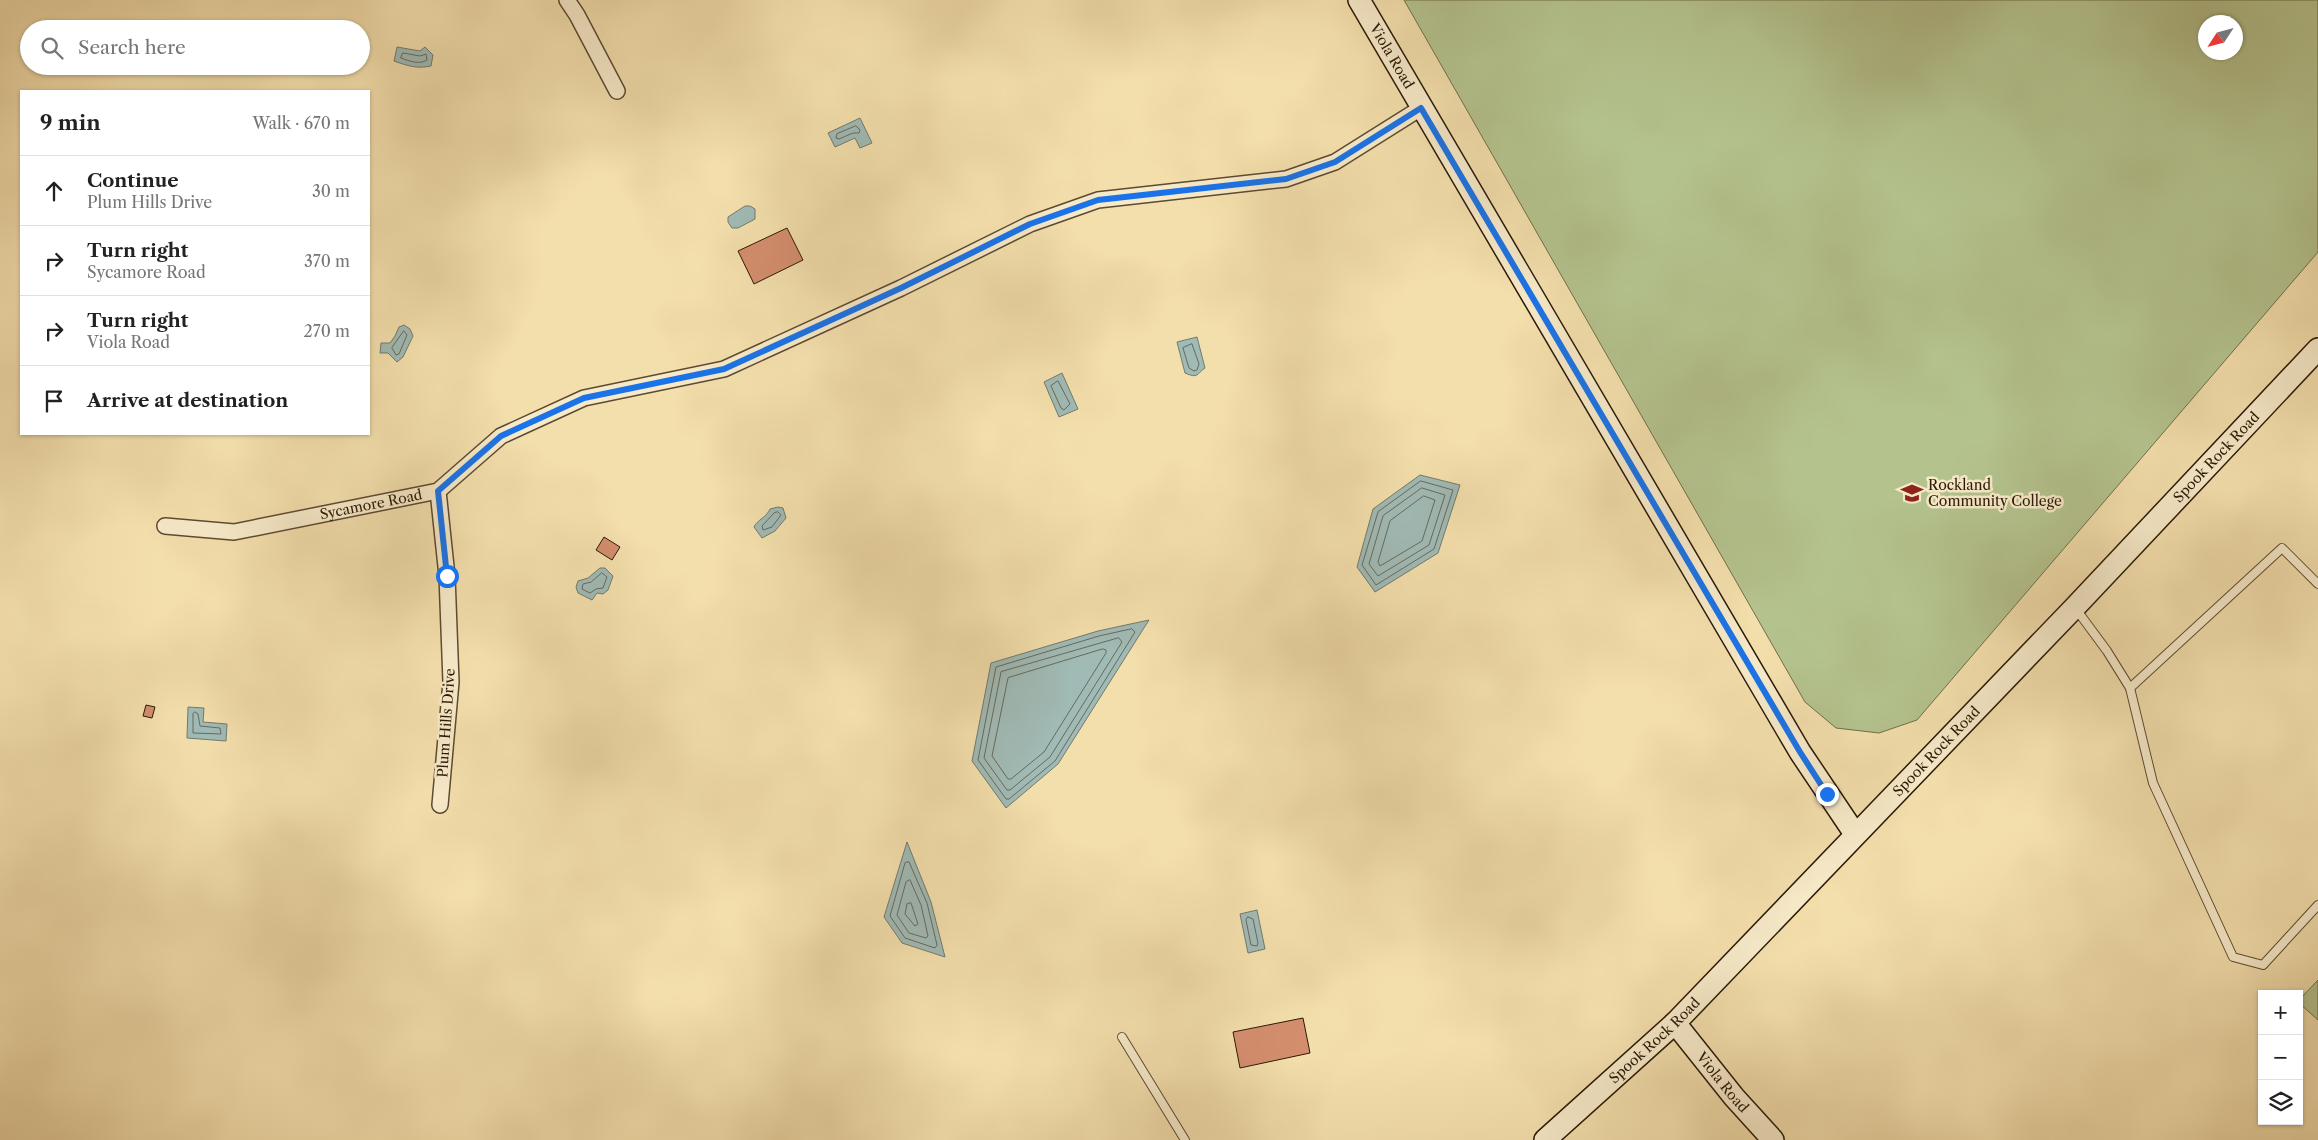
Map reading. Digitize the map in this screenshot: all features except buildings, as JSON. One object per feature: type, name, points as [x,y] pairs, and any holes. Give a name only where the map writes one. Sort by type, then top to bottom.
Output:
[{"type":"street","points":[[567,0],[577,14],[617,91]]},
{"type":"street","name":"Viola Road","points":[[1359,0],[1800,752],[1855,834]]},
{"type":"street","name":"Sycamore Road","points":[[165,526],[234,532],[438,491],[501,436],[584,398],[724,369],[901,288],[1030,224],[1098,200],[1286,179],[1335,162],[1421,108]]},
{"type":"street","name":"Spook Rock Road","points":[[1545,1140],[1675,1023],[2075,607],[2318,349]]},
{"type":"street","name":"Plum Hills Drive","points":[[438,491],[447,576],[452,682],[440,805]]},
{"type":"street","name":"Viola Road","points":[[1675,1023],[1734,1097],[1773,1140]]},
{"type":"lane","points":[[2130,688],[2282,548],[2318,584]]},
{"type":"lane","points":[[2075,607],[2107,651],[2130,688],[2153,783],[2233,957],[2263,965],[2318,905]]},
{"type":"lane","points":[[1122,1037],[1185,1140]]},
{"type":"green space","name":"Rockland Community College","points":[[1404,0],[2318,0],[2318,252],[1917,720],[1879,733],[1836,728],[1805,702]]},
{"type":"green space","points":[[2318,980],[2318,1020],[2303,1007],[2303,996]]},
{"type":"water","points":[[397,47],[420,51],[425,47],[433,55],[431,66],[412,66],[394,61]]},
{"type":"water","points":[[860,118],[872,143],[860,148],[855,138],[835,147],[828,133]]},
{"type":"water","points":[[745,206],[755,209],[755,219],[738,228],[732,228],[728,222],[728,217]]},
{"type":"water","points":[[404,325],[410,329],[413,336],[403,357],[397,362],[388,353],[380,353],[381,343],[390,343],[399,327]]},
{"type":"water","points":[[1197,337],[1205,368],[1193,376],[1185,373],[1177,342]]},
{"type":"water","points":[[1062,373],[1078,409],[1059,417],[1044,382]]},
{"type":"water","points":[[1420,475],[1460,485],[1438,553],[1375,592],[1357,567],[1373,509]]},
{"type":"water","points":[[783,508],[786,518],[775,531],[762,538],[754,527],[770,509]]},
{"type":"water","points":[[600,568],[605,568],[613,576],[608,590],[603,594],[597,593],[592,600],[578,593],[576,587],[578,581],[588,578]]},
{"type":"water","points":[[1149,620],[1058,764],[1006,808],[972,761],[991,663],[1098,631]]},
{"type":"water","points":[[188,707],[204,708],[203,722],[227,724],[226,741],[187,738]]},
{"type":"water","points":[[907,842],[931,902],[945,957],[902,943],[884,917]]},
{"type":"water","points":[[1257,910],[1265,949],[1248,953],[1240,914]]},
{"type":"place","name":"Rockland Community College","points":[[1912,493]]},
{"type":"route","points":[[447,576],[438,491],[501,436],[584,398],[724,369],[901,288],[1030,224],[1098,200],[1286,179],[1335,162],[1421,108],[1800,752],[1827,794]]}]
